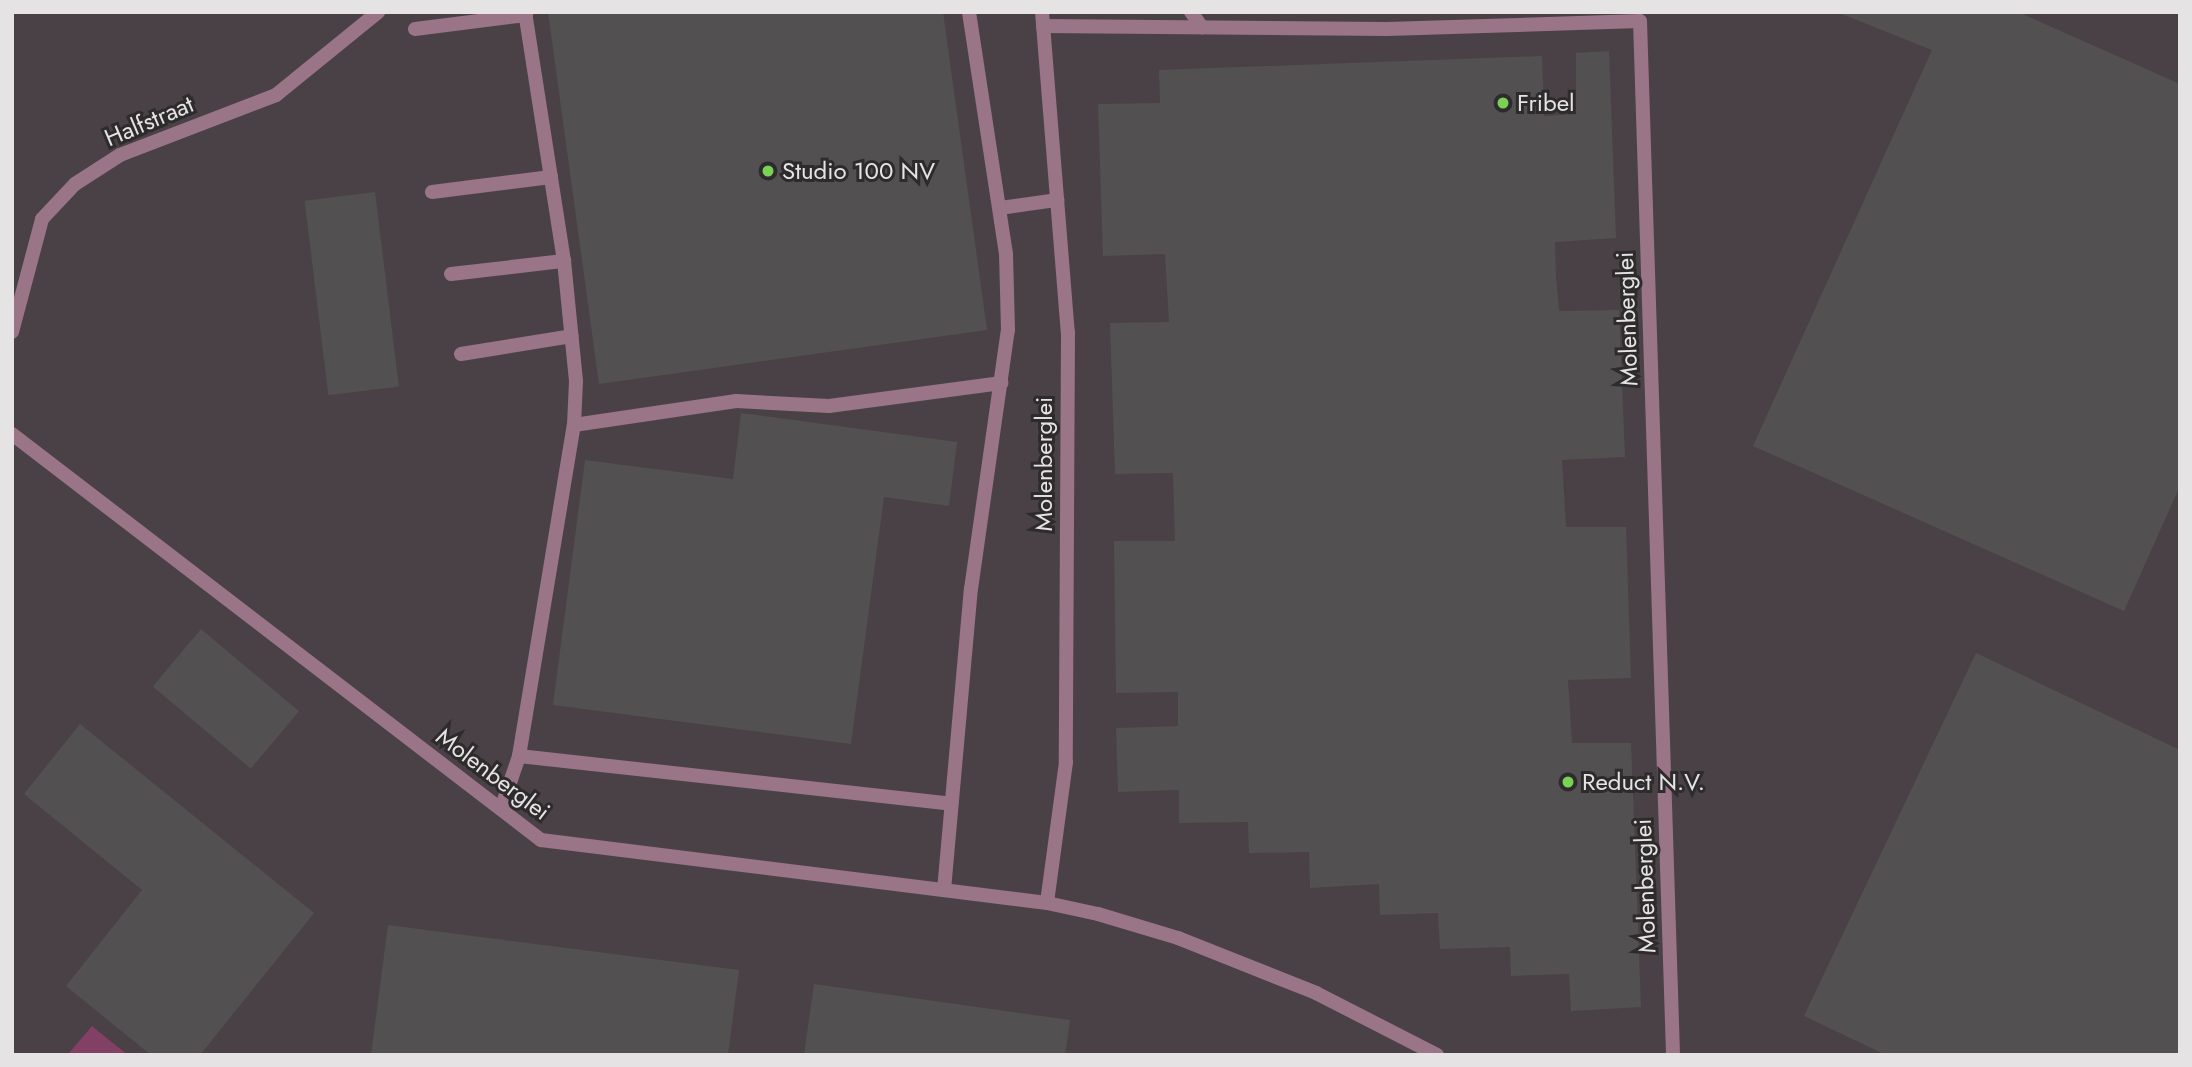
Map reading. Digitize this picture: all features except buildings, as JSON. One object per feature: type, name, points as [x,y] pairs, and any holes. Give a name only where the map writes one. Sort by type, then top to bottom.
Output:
[{"type":"street","name":"Halfstraat","points":[[12,332],[42,219],[75,184],[120,155],[276,95],[378,12]]},
{"type":"street","points":[[944,890],[971,589],[1008,330],[1000,208],[969,12]]},
{"type":"street","points":[[1191,12],[1202,27]]},
{"type":"street","points":[[415,29],[525,13],[564,261],[572,336],[574,425],[552,537],[519,756],[501,809]]},
{"type":"street","name":"Molenberglei","points":[[1047,903],[1066,762],[1068,332],[1042,19],[1202,27],[1387,29],[1640,21],[1673,1055]]},
{"type":"street","points":[[432,192],[551,177]]},
{"type":"street","points":[[1000,208],[1057,200]]},
{"type":"street","points":[[451,274],[564,261]]},
{"type":"street","points":[[461,354],[572,336]]},
{"type":"street","points":[[574,425],[736,401],[829,406],[1001,383]]},
{"type":"street","name":"Molenberglei","points":[[12,433],[541,840],[1047,903],[1178,938],[1316,993],[1437,1055]]},
{"type":"street","points":[[519,756],[951,804]]},
{"type":"shaded area","points":[[12,12],[2180,12],[2180,1055],[128,1055],[92,1026],[67,1055],[12,1055]]},
{"type":"shaded area","points":[[92,1026],[128,1055],[67,1055]]},
{"type":"place","name":"Fribel","points":[[1503,103]]},
{"type":"place","name":"Studio 100 NV","points":[[768,171]]},
{"type":"place","name":"Reduct N.V.","points":[[1568,782]]}]
